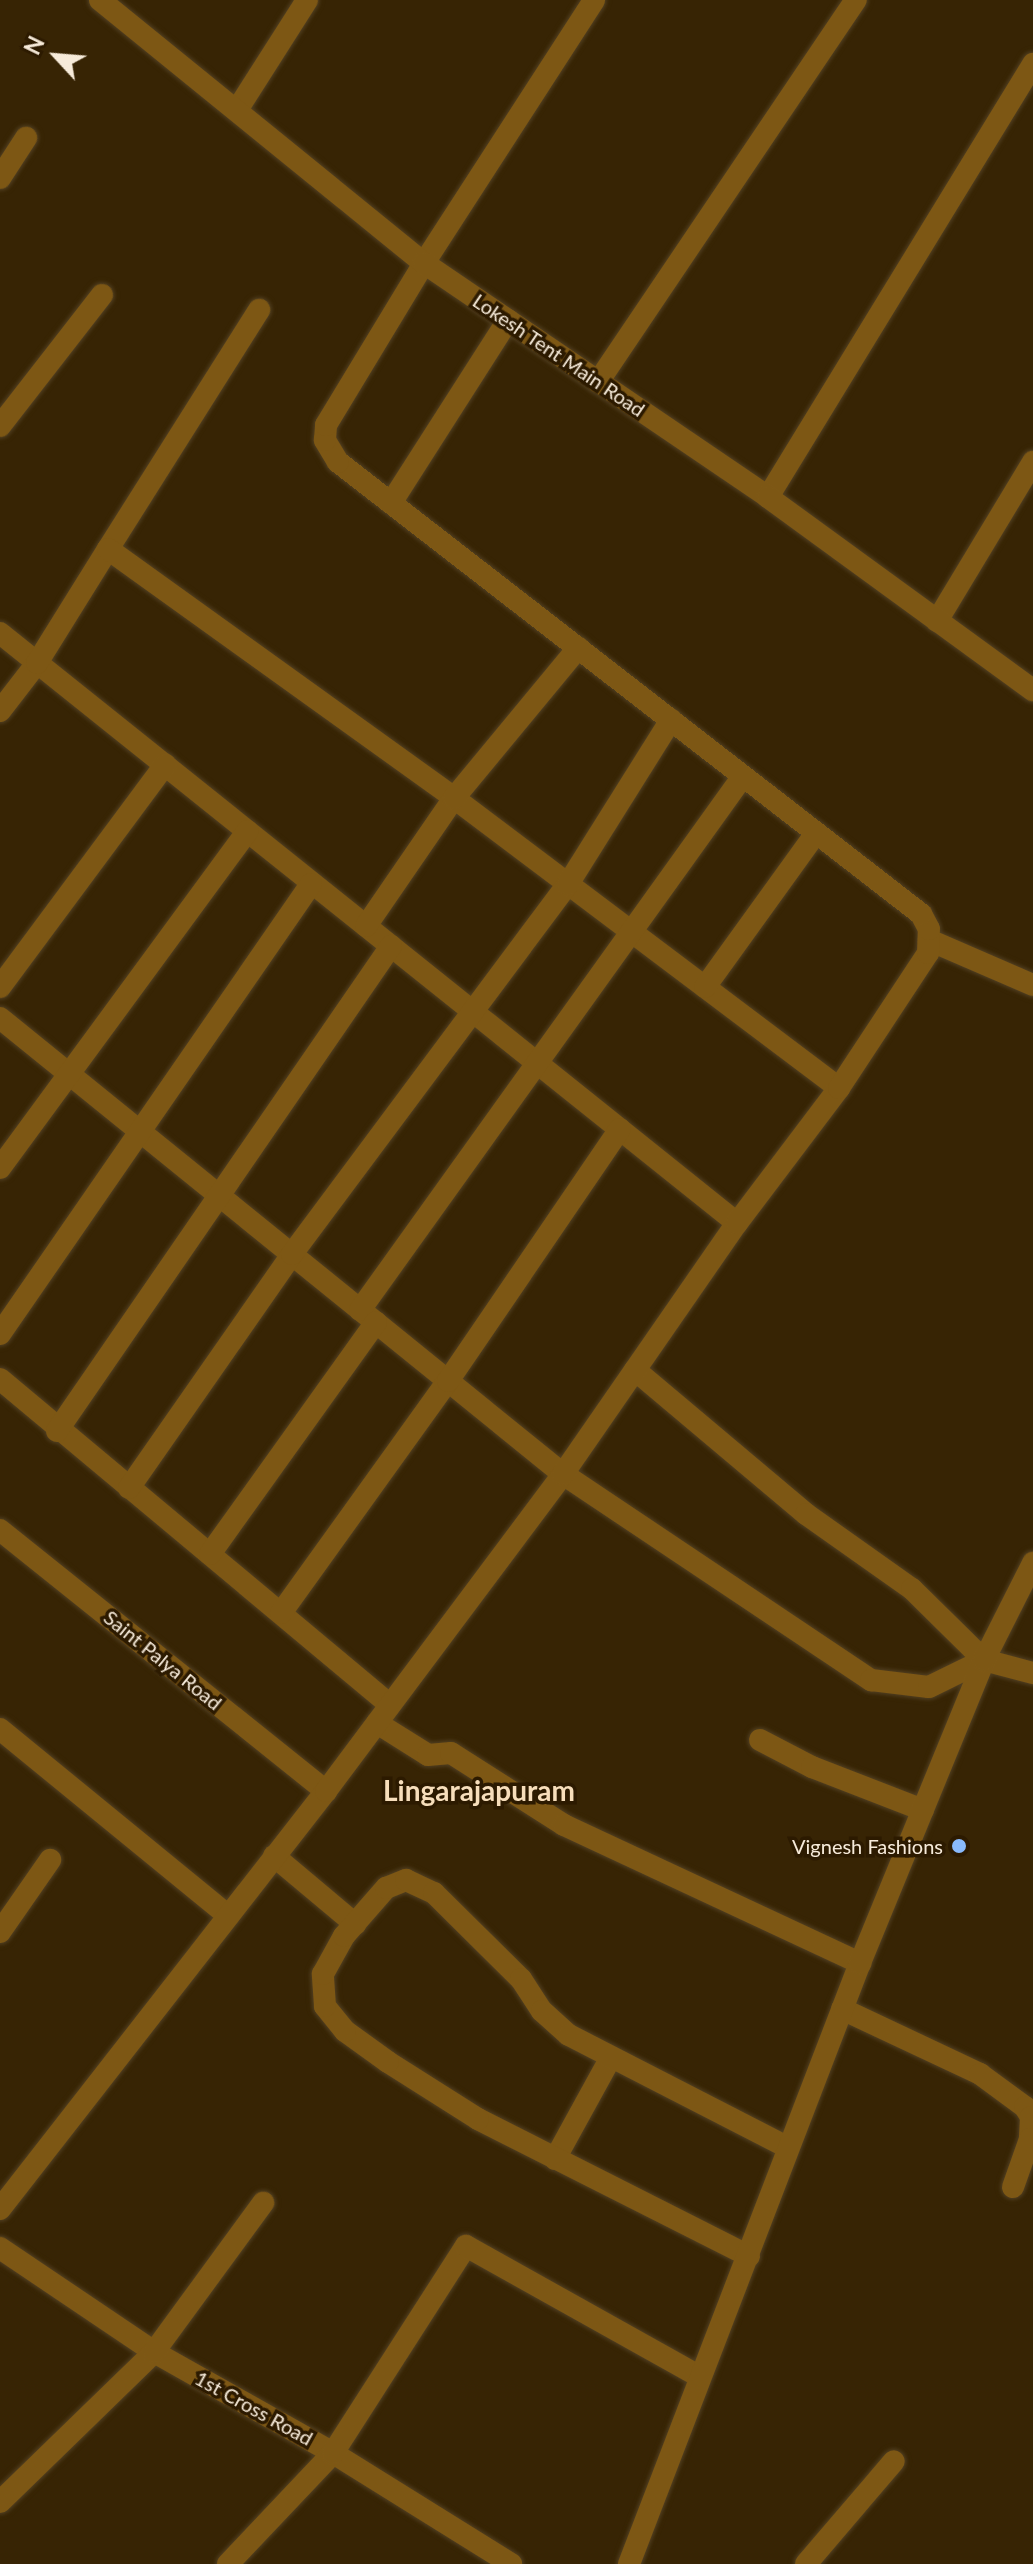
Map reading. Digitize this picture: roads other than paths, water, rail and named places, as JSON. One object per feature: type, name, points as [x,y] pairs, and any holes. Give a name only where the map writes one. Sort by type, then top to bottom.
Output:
[{"type":"street","name":"Lokesh Tent Main Road","points":[[100,0],[424,263],[768,497],[1033,690]]},
{"type":"street","points":[[237,110],[307,0]]},
{"type":"street","points":[[0,2209],[326,1791],[563,1474],[737,1223],[839,1088],[925,960],[929,940],[921,914],[338,462],[325,440],[326,425],[424,263],[594,0]]},
{"type":"street","points":[[598,382],[856,0]]},
{"type":"street","points":[[768,497],[1033,64]]},
{"type":"street","points":[[0,178],[26,138]]},
{"type":"street","points":[[0,426],[102,295]]},
{"type":"street","points":[[0,711],[37,663],[259,310]]},
{"type":"street","points":[[391,503],[508,320]]},
{"type":"street","points":[[937,621],[1033,462]]},
{"type":"street","points":[[108,549],[454,798],[839,1088]]},
{"type":"street","points":[[0,633],[737,1223]]},
{"type":"street","points":[[366,926],[454,798],[578,648]]},
{"type":"street","points":[[129,1488],[292,1254],[471,1010],[568,884],[671,720]]},
{"type":"street","points":[[0,987],[165,765]]},
{"type":"street","points":[[210,1554],[537,1063],[743,776]]},
{"type":"street","points":[[0,1168],[248,831]]},
{"type":"street","points":[[705,987],[816,833]]},
{"type":"street","points":[[0,1334],[311,884]]},
{"type":"street","points":[[929,940],[1033,985]]},
{"type":"street","points":[[57,1431],[391,946]]},
{"type":"street","points":[[0,1018],[217,1197],[563,1474],[871,1680],[894,1687],[929,1687],[984,1660]]},
{"type":"street","points":[[281,1613],[448,1381],[620,1129]]},
{"type":"street","points":[[635,1370],[806,1514],[912,1589],[984,1660],[1033,1673]]},
{"type":"street","points":[[0,1379],[57,1431],[281,1613],[428,1755],[451,1753],[564,1825],[860,1963]]},
{"type":"street","name":"Saint Palya Road","points":[[0,1530],[326,1791]]},
{"type":"street","points":[[629,2564],[860,1963],[984,1660],[1033,1563]]},
{"type":"street","points":[[0,1729],[227,1915]]},
{"type":"street","points":[[760,1740],[812,1767],[923,1810]]},
{"type":"street","points":[[274,1856],[355,1924]]},
{"type":"street","points":[[0,1932],[50,1860]]},
{"type":"street","points":[[749,2256],[478,2119],[345,2031],[325,2006],[323,1974],[355,1924],[386,1888],[406,1880],[434,1893],[521,1979],[542,2011],[569,2035],[787,2147]]},
{"type":"street","points":[[842,2009],[980,2074],[1025,2107],[1031,2117],[1030,2139],[1013,2187]]},
{"type":"street","points":[[555,2159],[611,2057]]},
{"type":"street","points":[[0,2502],[154,2352],[263,2203]]},
{"type":"street","points":[[228,2564],[333,2453],[466,2246],[700,2377]]},
{"type":"street","name":"1st Cross Road","points":[[0,2248],[154,2352],[333,2453],[511,2564]]},
{"type":"street","points":[[806,2564],[894,2461]]},
{"type":"place","name":"Vignesh Fashions","points":[[959,1846]]},
{"type":"district","name":"Lingarajapuram","points":[[479,1790]]}]
